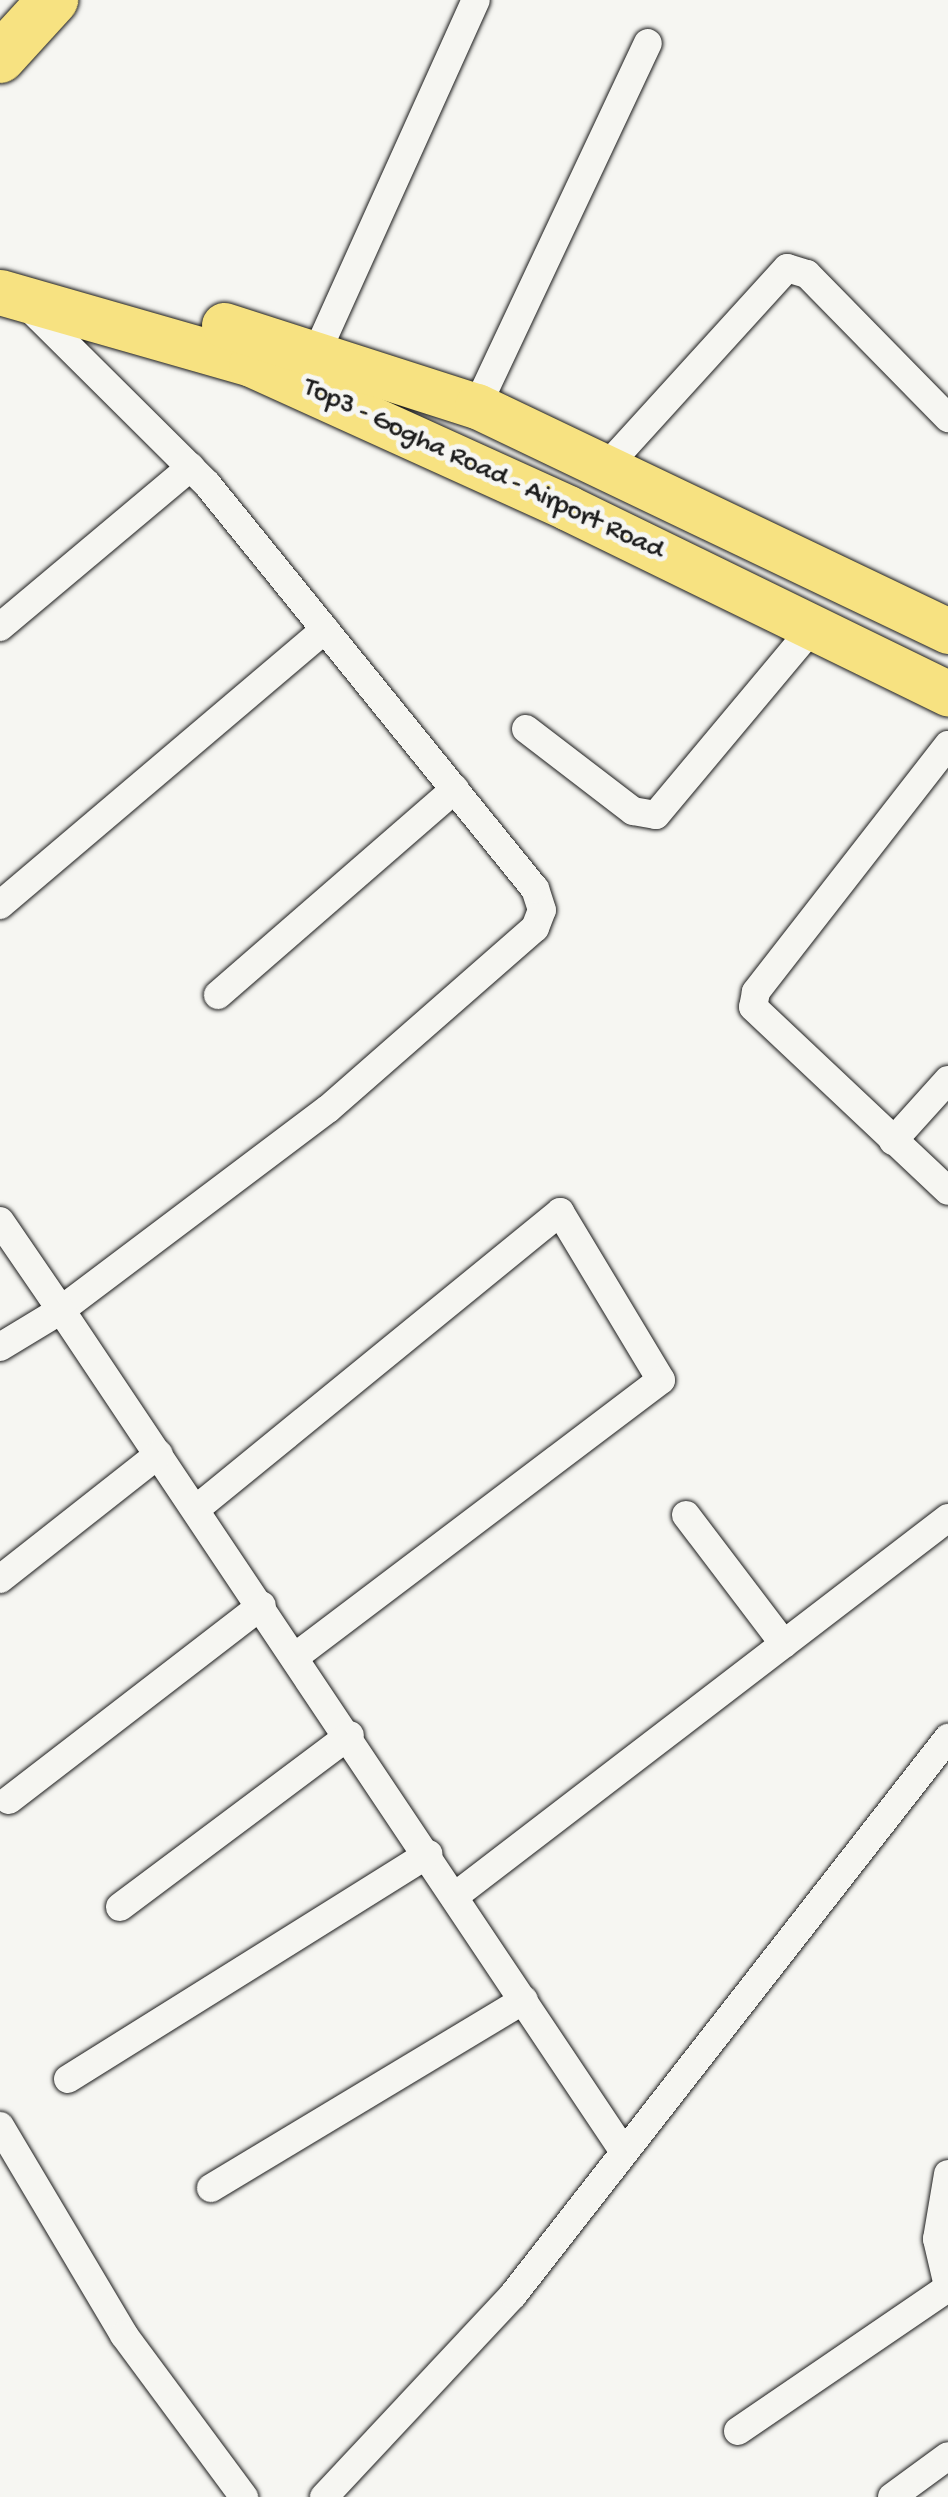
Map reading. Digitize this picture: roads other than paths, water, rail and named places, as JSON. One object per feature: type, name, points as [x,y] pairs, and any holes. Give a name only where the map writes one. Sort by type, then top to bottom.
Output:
[{"type":"highway","points":[[0,58],[53,0]]},
{"type":"main road","points":[[6,285],[316,354],[478,406],[948,631]]},
{"type":"main road","name":"Top3 - Gogha Road - Airport Road","points":[[6,285],[251,364],[814,626],[948,693]]},
{"type":"street","points":[[316,354],[476,0]]},
{"type":"street","points":[[478,406],[648,43]]},
{"type":"street","points":[[606,467],[786,268],[807,274],[948,418]]},
{"type":"street","points":[[0,1346],[62,1310],[328,1110],[535,928],[542,910],[535,889],[191,467],[6,285]]},
{"type":"street","points":[[0,628],[191,467]]},
{"type":"street","points":[[526,728],[633,811],[656,814],[814,626]]},
{"type":"street","points":[[0,906],[326,629]]},
{"type":"street","points":[[948,745],[756,992],[753,1008],[948,1191]]},
{"type":"street","points":[[218,994],[454,789]]},
{"type":"street","points":[[893,1142],[948,1080]]},
{"type":"street","points":[[196,1508],[560,1212],[661,1380],[296,1656]]},
{"type":"street","points":[[0,1221],[350,1736],[622,2149]]},
{"type":"street","points":[[0,1579],[159,1454]]},
{"type":"street","points":[[686,1515],[784,1644]]},
{"type":"street","points":[[456,1896],[948,1518]]},
{"type":"street","points":[[8,1800],[262,1605]]},
{"type":"street","points":[[120,1907],[350,1736]]},
{"type":"street","points":[[324,2497],[512,2296],[622,2149],[701,2060],[948,1738]]},
{"type":"street","points":[[68,2080],[428,1854]]},
{"type":"street","points":[[211,2188],[524,2000]]},
{"type":"street","points":[[0,2126],[10,2168],[124,2335],[244,2497]]},
{"type":"street","points":[[738,2431],[948,2287],[937,2240],[948,2174]]},
{"type":"street","points":[[892,2497],[948,2456]]}]
